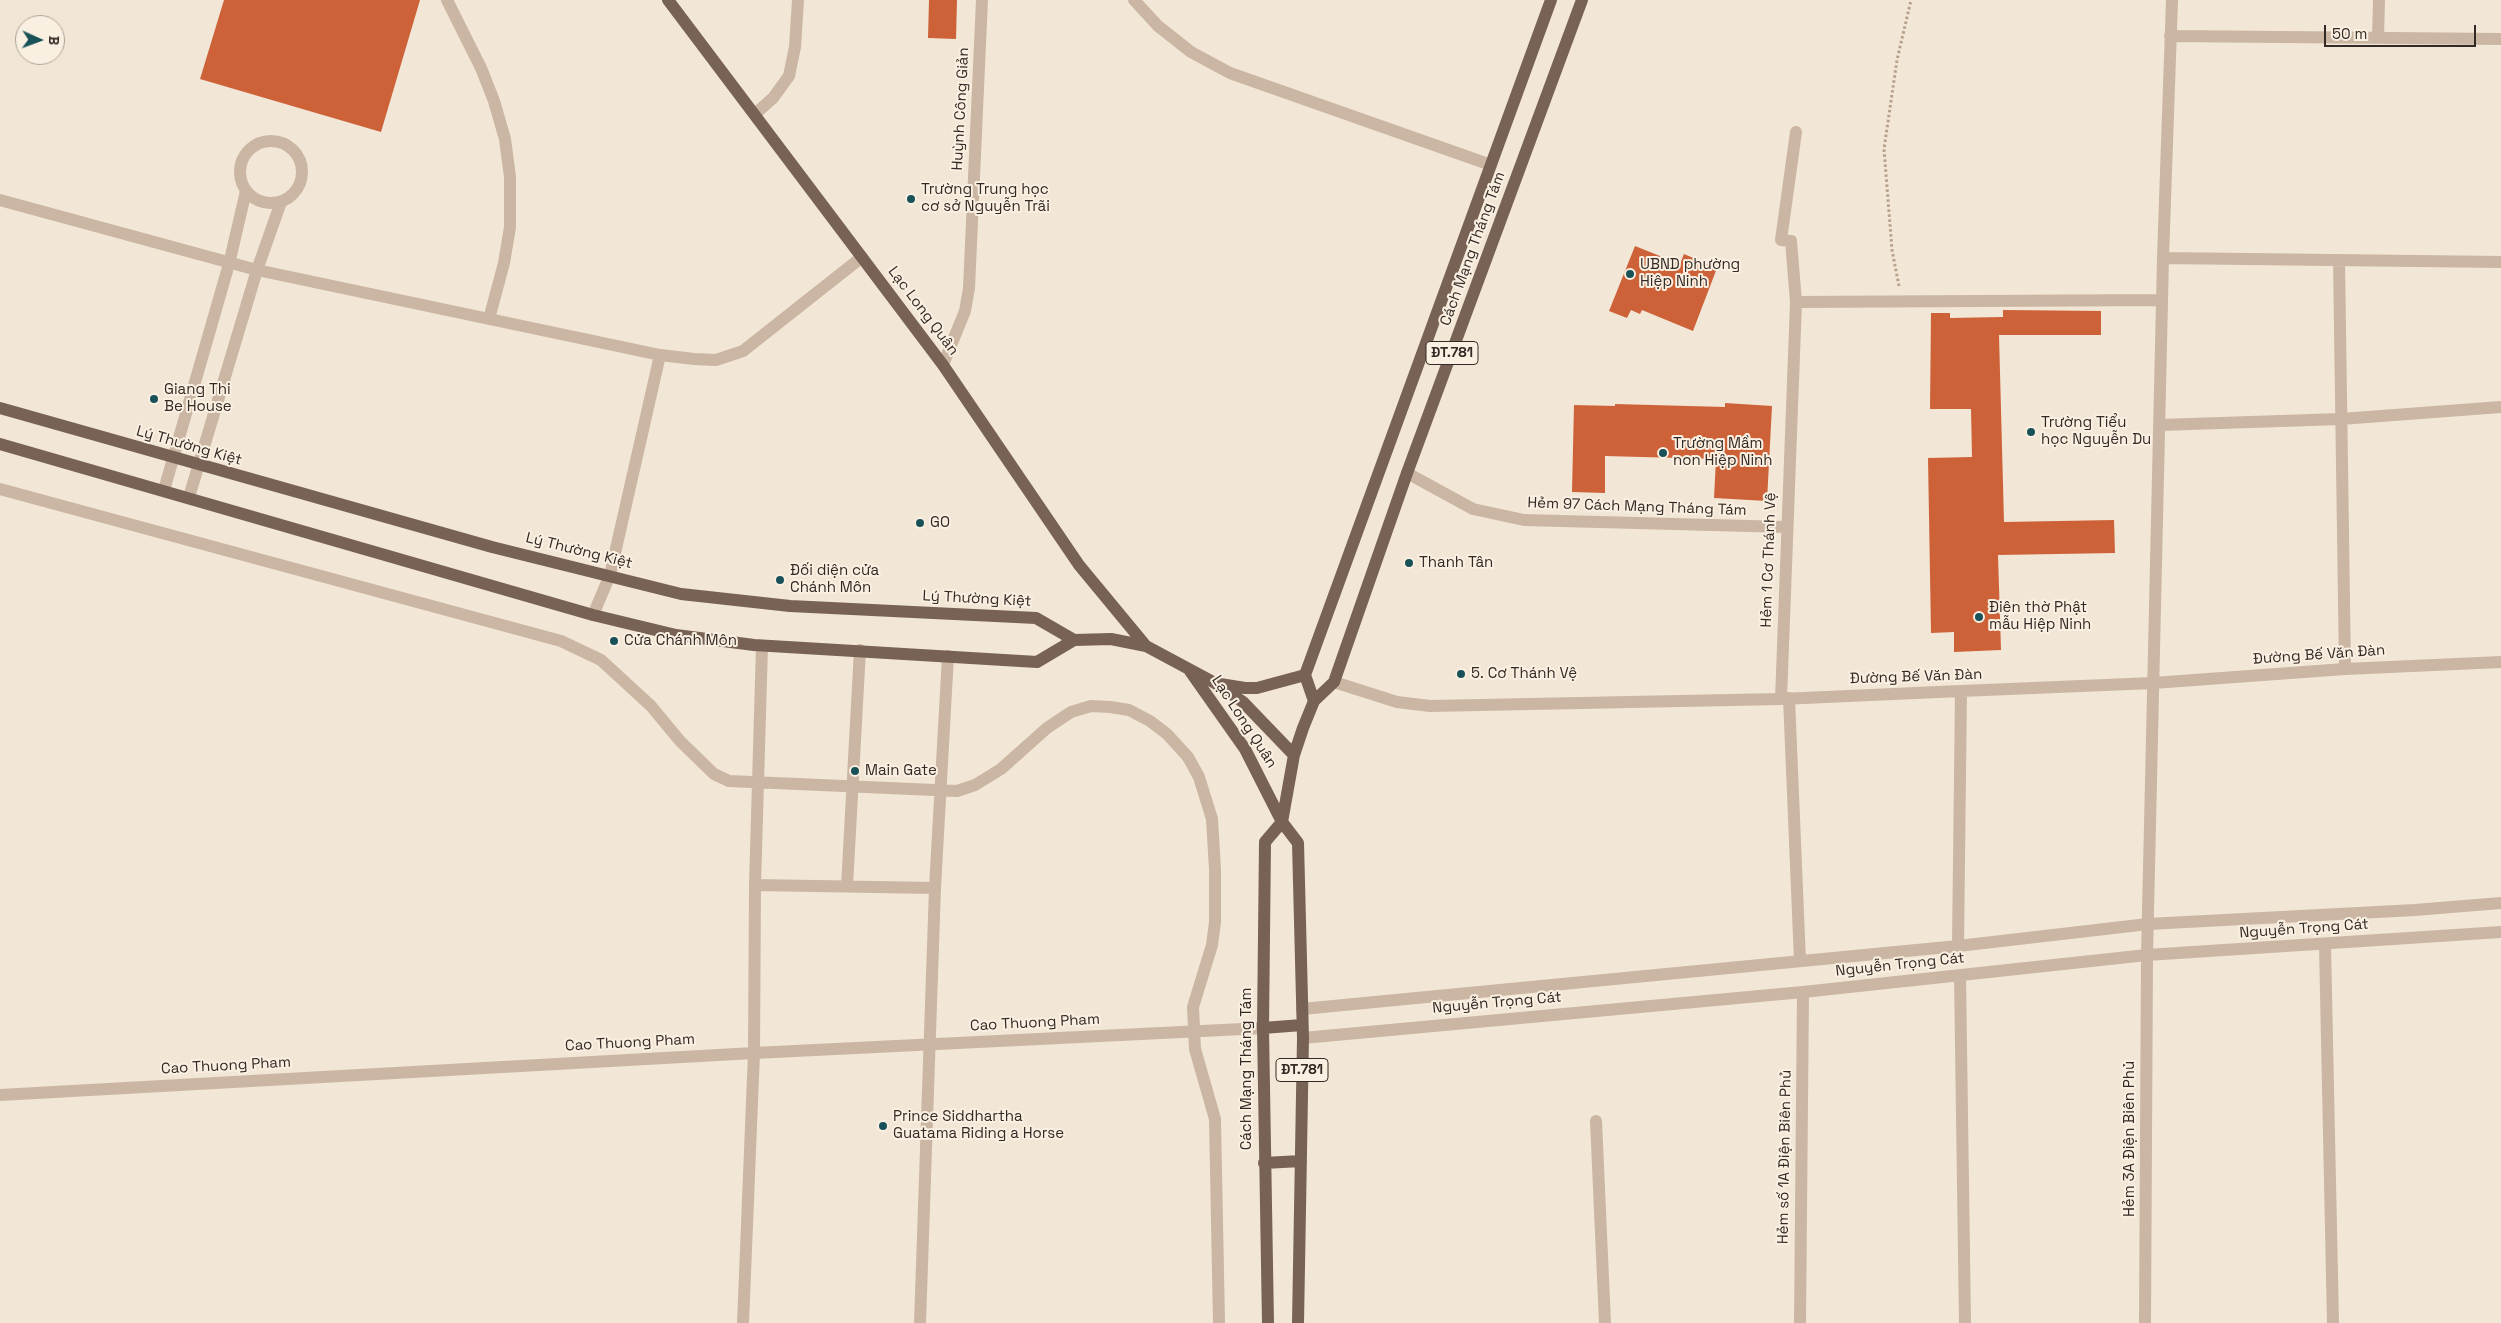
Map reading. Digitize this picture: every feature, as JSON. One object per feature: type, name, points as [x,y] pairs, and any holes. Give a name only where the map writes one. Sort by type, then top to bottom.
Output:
[{"type":"main road","name":"Lạc Long Quân","points":[[668,0],[943,365],[1079,565],[1146,646]]},
{"type":"main road","name":"Cách Mạng Tháng Tám","points":[[1305,674],[1492,165],[1550,0]]},
{"type":"main road","name":"Cách Mạng Tháng Tám","points":[[1268,1323],[1263,1028],[1265,842],[1282,822],[1294,755],[1314,700],[1334,682],[1407,473],[1582,0]]},
{"type":"main road","name":"Lý Thường Kiệt","points":[[0,408],[174,459],[492,547],[681,594],[790,606],[1036,618],[1074,640]]},
{"type":"main road","points":[[0,444],[593,615],[676,635],[762,646],[860,650],[1038,662],[1074,640]]},
{"type":"main road","name":"Lạc Long Quân","points":[[1074,640],[1111,639],[1146,646],[1215,683],[1242,702],[1294,755]]},
{"type":"main road","name":"Lạc Long Quân","points":[[1188,668],[1245,749],[1282,822]]},
{"type":"main road","points":[[1215,683],[1257,688],[1305,674],[1314,700]]},
{"type":"main road","name":"ĐT.781","points":[[1282,822],[1298,843],[1303,1038],[1298,1323]]},
{"type":"main road","points":[[1263,1028],[1302,1025]]},
{"type":"main road","points":[[1264,1163],[1301,1161]]},
{"type":"street","points":[[447,0],[466,34],[481,68],[494,101],[505,139],[510,177],[510,227],[504,263],[490,318]]},
{"type":"street","points":[[755,114],[773,98],[789,76],[795,47],[798,0]]},
{"type":"street","name":"Huỳnh Công Giản","points":[[943,365],[963,318],[969,288],[982,0]]},
{"type":"street","points":[[1134,0],[1158,26],[1190,52],[1230,73],[1492,165]]},
{"type":"street","name":"Hẻm 3A Điện Biên Phủ","points":[[2145,1323],[2147,955],[2163,258],[2172,0]]},
{"type":"street","points":[[2378,38],[2379,0]]},
{"type":"street","points":[[2170,36],[2501,39]]},
{"type":"street","name":"Hẻm 1 Cơ Thánh Vệ","points":[[1796,132],[1781,240],[1791,241],[1796,302],[1786,527],[1785,699],[1800,961]]},
{"type":"street","points":[[268,141],[280,142],[292,149],[299,159],[302,172],[299,185],[292,196],[281,202],[268,203],[262,201],[246,191],[240,179],[241,166],[246,154],[255,145],[268,141]]},
{"type":"street","points":[[164,490],[229,264],[246,191]]},
{"type":"street","points":[[0,200],[229,264],[660,355],[716,360],[743,351],[862,257]]},
{"type":"street","points":[[189,497],[197,465],[257,270],[281,202]]},
{"type":"street","points":[[2163,258],[2501,262]]},
{"type":"street","points":[[2339,260],[2345,669]]},
{"type":"street","points":[[1796,302],[2162,300]]},
{"type":"street","points":[[593,615],[610,575],[660,355]]},
{"type":"street","points":[[2160,425],[2341,419],[2501,408]]},
{"type":"street","name":"Hẻm 97 Cách Mạng Tháng Tám","points":[[1407,473],[1473,509],[1524,520],[1786,527]]},
{"type":"street","points":[[0,489],[561,641],[601,660],[651,706],[680,741],[714,774],[729,781],[957,791],[975,785],[1001,769],[1047,728],[1071,712],[1091,706],[1129,710],[1167,734],[1188,757],[1199,777],[1212,819],[1215,869],[1215,922],[1212,945],[1193,1006],[1195,1049],[1216,1119],[1219,1323]]},
{"type":"street","points":[[743,1323],[754,1052],[755,885],[762,646]]},
{"type":"street","points":[[847,886],[860,650]]},
{"type":"street","points":[[920,1323],[935,888],[948,656]]},
{"type":"street","name":"Đường Bế Văn Đàn","points":[[1334,682],[1397,702],[1430,706],[1785,699],[1961,692],[2153,684],[2345,669],[2501,662]]},
{"type":"street","points":[[1958,946],[1961,692]]},
{"type":"street","points":[[755,885],[935,888]]},
{"type":"street","points":[[1302,1009],[1958,946],[2148,924],[2406,910],[2501,902]]},
{"type":"street","name":"Nguyễn Trọng Cát","points":[[1303,1038],[1803,992],[2147,955],[2325,945],[2501,932]]},
{"type":"street","points":[[2325,945],[2333,1323]]},
{"type":"street","points":[[1960,975],[1965,1323]]},
{"type":"street","name":"Hẻm số 1A Điện Biên Phủ","points":[[1800,1323],[1803,992]]},
{"type":"street","name":"Cao Thuong Pham","points":[[0,1095],[754,1052],[1263,1028]]},
{"type":"street","points":[[1596,1121],[1605,1323]]},
{"type":"path","points":[[1901,300],[1892,250],[1884,149],[1897,60],[1911,0]]},
{"type":"building","points":[[224,0],[420,0],[381,132],[200,79]]},
{"type":"building","points":[[929,0],[957,0],[956,39],[928,38]]},
{"type":"building","points":[[1635,246],[1680,264],[1684,254],[1717,268],[1693,331],[1642,310],[1640,314],[1631,310],[1627,318],[1609,311]]},
{"type":"building","points":[[2003,310],[2101,311],[2101,335],[1999,335],[2004,522],[2114,520],[2115,553],[1998,555],[2001,650],[1954,652],[1954,632],[1931,633],[1928,458],[1972,457],[1971,409],[1930,409],[1931,313],[1950,313],[1950,318],[2003,317]]},
{"type":"building","points":[[1725,403],[1772,406],[1767,501],[1714,498],[1716,459],[1605,456],[1605,493],[1572,492],[1574,405],[1615,406],[1615,404],[1725,407]]},
{"type":"place","name":"Trường Trung học cơ sở Nguyễn Trãi","points":[[911,199]]},
{"type":"place","name":"UBND phường Hiệp Ninh","points":[[1630,274]]},
{"type":"place","name":"Giang Thi Be House","points":[[154,399]]},
{"type":"place","name":"Trường Tiểu học Nguyễn Du","points":[[2031,432]]},
{"type":"place","name":"Trường Mầm non Hiệp Ninh","points":[[1663,453]]},
{"type":"place","name":"GO","points":[[920,523]]},
{"type":"place","name":"Thanh Tân","points":[[1409,563]]},
{"type":"place","name":"Đối diện cửa Chánh Môn","points":[[780,580]]},
{"type":"place","name":"Điện thờ Phật mẫu Hiệp Ninh","points":[[1979,617]]},
{"type":"place","name":"Cửa Chánh Môn","points":[[614,641]]},
{"type":"place","name":"5. Cơ Thánh Vệ","points":[[1461,674]]},
{"type":"place","name":"Main Gate","points":[[855,771]]},
{"type":"place","name":"Prince Siddhartha Guatama Riding a Horse","points":[[883,1126]]}]
